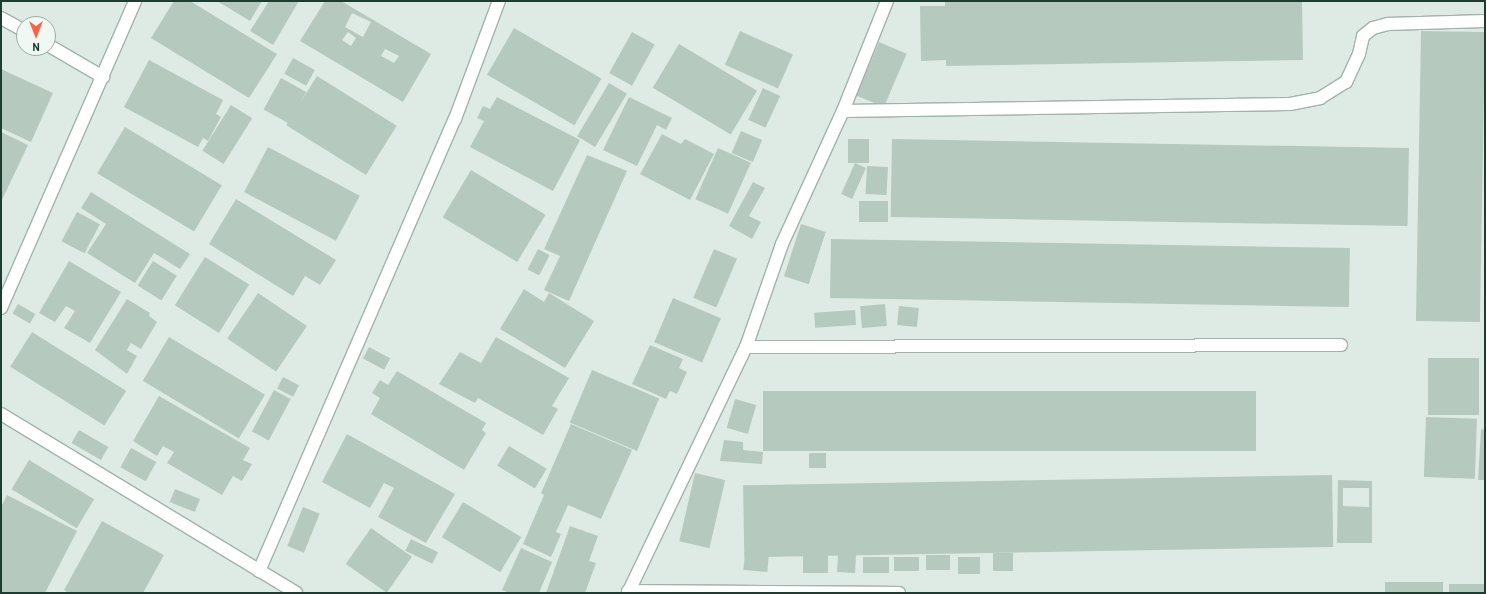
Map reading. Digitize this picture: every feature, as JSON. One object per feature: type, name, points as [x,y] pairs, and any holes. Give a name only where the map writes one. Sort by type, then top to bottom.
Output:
[{"type":"street","points":[[1,308],[135,1]]},
{"type":"street","points":[[258,571],[455,118],[499,1]]},
{"type":"street","points":[[887,1],[843,111],[782,244],[746,347],[628,592],[899,593]]},
{"type":"street","points":[[1,18],[16,26]]},
{"type":"street","points":[[843,111],[1290,104],[1320,98],[1346,82],[1359,54],[1363,36],[1373,28],[1388,24],[1485,21]]},
{"type":"street","points":[[56,50],[103,77]]},
{"type":"street","points":[[746,347],[1341,345]]},
{"type":"street","points":[[1,414],[296,593]]},
{"type":"building","points":[[174,1],[190,1],[277,54],[249,98],[151,38]]},
{"type":"building","points":[[217,1],[262,1],[250,21]]},
{"type":"building","points":[[269,1],[299,1],[273,45],[250,31]]},
{"type":"building","points":[[325,1],[341,1],[431,54],[403,102],[300,41]],"holes":[[[352,13],[371,22],[363,37],[345,27]],[[348,32],[356,38],[351,46],[342,40]],[[385,49],[399,56],[394,63],[381,56]]]},
{"type":"building","points":[[945,1],[1302,1],[1303,60],[946,66],[946,60],[921,61],[920,6],[945,6]]},
{"type":"building","points":[[514,28],[601,78],[574,125],[487,75]]},
{"type":"building","points":[[740,31],[793,55],[778,88],[725,65]]},
{"type":"building","points":[[1421,31],[1485,32],[1480,322],[1416,321]]},
{"type":"building","points":[[632,32],[655,45],[632,86],[609,73]]},
{"type":"building","points":[[879,42],[907,54],[884,107],[856,95]]},
{"type":"building","points":[[679,44],[757,91],[731,135],[653,88]]},
{"type":"building","points":[[293,58],[315,70],[306,86],[284,74]]},
{"type":"building","points":[[149,60],[223,100],[216,114],[221,117],[208,141],[203,138],[198,147],[124,107]]},
{"type":"building","points":[[1,69],[53,93],[31,142],[1,128]]},
{"type":"building","points":[[317,76],[397,126],[366,175],[286,125]]},
{"type":"building","points":[[281,78],[306,92],[289,124],[264,109]]},
{"type":"building","points":[[609,83],[627,94],[595,147],[577,136]]},
{"type":"building","points":[[763,88],[780,96],[765,128],[748,120]]},
{"type":"building","points":[[497,97],[580,140],[553,191],[470,147],[484,121],[477,118],[483,106],[490,109]]},
{"type":"building","points":[[629,97],[672,118],[666,130],[657,125],[637,166],[603,150]]},
{"type":"building","points":[[231,105],[252,118],[224,164],[202,151]]},
{"type":"building","points":[[125,127],[222,185],[194,231],[97,173]]},
{"type":"building","points":[[741,131],[762,140],[753,162],[732,153]]},
{"type":"building","points":[[1,132],[28,145],[1,202]]},
{"type":"building","points":[[662,134],[681,144],[685,139],[714,154],[690,200],[640,174]]},
{"type":"building","points":[[848,139],[869,139],[869,163],[848,163]]},
{"type":"building","points":[[892,139],[1409,148],[1408,226],[891,217]]},
{"type":"building","points":[[268,147],[360,196],[336,241],[244,192]]},
{"type":"building","points":[[718,148],[751,163],[728,214],[695,199]]},
{"type":"building","points":[[587,155],[627,171],[569,301],[544,290],[560,256],[544,249]]},
{"type":"building","points":[[855,163],[866,168],[852,199],[841,194]]},
{"type":"building","points":[[867,166],[888,167],[887,195],[866,194]]},
{"type":"building","points":[[471,170],[546,215],[517,262],[443,217]]},
{"type":"building","points":[[753,182],[765,188],[749,216],[761,222],[752,239],[729,226]]},
{"type":"building","points":[[91,192],[190,254],[180,269],[154,253],[135,283],[87,253],[106,224],[81,208]]},
{"type":"building","points":[[236,199],[336,260],[320,285],[305,276],[293,296],[209,244]]},
{"type":"building","points":[[859,201],[888,201],[888,222],[859,222]]},
{"type":"building","points":[[77,212],[100,224],[84,253],[62,241]]},
{"type":"building","points":[[801,224],[826,232],[809,284],[784,276]]},
{"type":"building","points":[[831,239],[1350,248],[1349,307],[830,298]]},
{"type":"building","points":[[538,249],[550,255],[539,275],[528,269]]},
{"type":"building","points":[[714,249],[737,259],[716,308],[693,298]]},
{"type":"building","points":[[205,257],[249,285],[219,333],[175,305]]},
{"type":"building","points":[[69,261],[121,292],[90,343],[64,328],[75,311],[66,306],[55,322],[39,313]]},
{"type":"building","points":[[153,261],[177,276],[161,300],[138,286]]},
{"type":"building","points":[[524,289],[544,302],[549,293],[594,321],[565,368],[500,329]]},
{"type":"building","points":[[258,293],[307,326],[276,372],[227,339]]},
{"type":"building","points":[[673,298],[721,318],[702,363],[654,342]]},
{"type":"building","points":[[127,299],[150,313],[149,316],[157,322],[141,349],[131,343],[127,350],[137,356],[127,374],[95,350]]},
{"type":"building","points":[[18,304],[35,314],[30,324],[12,314]]},
{"type":"building","points":[[885,304],[887,326],[862,328],[860,306]]},
{"type":"building","points":[[899,306],[919,308],[917,327],[897,325]]},
{"type":"building","points":[[855,310],[856,325],[815,328],[814,313]]},
{"type":"building","points":[[32,332],[126,391],[104,426],[10,367]]},
{"type":"building","points":[[169,337],[265,395],[239,438],[143,381]]},
{"type":"building","points":[[496,337],[569,378],[552,406],[558,409],[543,435],[478,398],[475,403],[439,384],[460,352],[481,363]]},
{"type":"building","points":[[650,345],[683,359],[679,368],[687,372],[677,394],[670,391],[666,399],[632,384]]},
{"type":"building","points":[[369,347],[390,358],[384,370],[363,358]]},
{"type":"building","points":[[1428,358],[1479,358],[1479,415],[1428,415]]},
{"type":"building","points":[[592,370],[659,399],[637,451],[570,422]]},
{"type":"building","points":[[397,371],[486,423],[482,430],[486,433],[464,470],[371,414],[380,398],[372,393],[380,380],[388,385]]},
{"type":"building","points":[[283,377],[299,385],[293,397],[277,389]]},
{"type":"building","points":[[274,390],[291,399],[269,440],[252,431]]},
{"type":"building","points":[[763,391],[1256,391],[1256,451],[763,451]]},
{"type":"building","points":[[159,396],[250,448],[243,460],[252,464],[242,481],[233,476],[222,495],[167,463],[174,452],[163,446],[157,456],[133,441]]},
{"type":"building","points":[[735,399],[756,405],[748,434],[727,428]]},
{"type":"building","points":[[1426,417],[1477,419],[1475,479],[1424,477]]},
{"type":"building","points":[[571,424],[632,450],[601,519],[568,505],[556,532],[561,534],[551,557],[523,544],[544,495],[541,493]]},
{"type":"building","points":[[1481,429],[1485,430],[1485,480],[1478,480]]},
{"type":"building","points":[[79,430],[108,447],[101,460],[72,443]]},
{"type":"building","points":[[347,434],[455,494],[426,543],[378,517],[394,488],[384,483],[370,508],[322,482]]},
{"type":"building","points":[[724,440],[743,442],[743,450],[763,452],[762,464],[720,461]]},
{"type":"building","points":[[509,446],[547,469],[535,488],[497,466]]},
{"type":"building","points":[[131,448],[156,462],[146,481],[120,467]]},
{"type":"building","points":[[809,453],[826,453],[826,468],[809,468]]},
{"type":"building","points":[[29,460],[94,499],[77,528],[11,489]]},
{"type":"building","points":[[695,473],[725,480],[709,548],[679,541]]},
{"type":"building","points":[[1332,475],[1333,547],[744,557],[743,485]]},
{"type":"building","points":[[1338,480],[1372,481],[1372,543],[1337,543]],"holes":[[[1343,488],[1369,488],[1369,507],[1343,506]]]},
{"type":"building","points":[[175,489],[200,499],[195,512],[170,502]]},
{"type":"building","points":[[7,495],[77,531],[45,593],[1,593],[1,507]]},
{"type":"building","points":[[463,502],[521,537],[500,572],[442,537]]},
{"type":"building","points":[[303,507],[320,514],[304,553],[287,546]]},
{"type":"building","points":[[102,521],[164,555],[143,593],[69,593],[64,590]]},
{"type":"building","points":[[570,526],[598,536],[589,561],[596,563],[585,593],[546,593]]},
{"type":"building","points":[[371,528],[412,557],[387,593],[346,564]]},
{"type":"building","points":[[411,539],[438,552],[432,564],[405,551]]},
{"type":"building","points":[[521,548],[552,562],[539,593],[510,593],[502,590]]},
{"type":"building","points":[[745,552],[769,554],[767,572],[743,570]]},
{"type":"building","points":[[803,553],[828,553],[828,573],[803,573]]},
{"type":"building","points":[[993,553],[1013,553],[1013,571],[993,571]]},
{"type":"building","points":[[838,554],[856,555],[855,573],[837,572]]},
{"type":"building","points":[[926,555],[950,555],[950,570],[926,570]]},
{"type":"building","points":[[863,557],[889,557],[889,573],[863,573]]},
{"type":"building","points":[[894,557],[919,557],[919,571],[894,571]]},
{"type":"building","points":[[958,557],[980,557],[980,574],[958,574]]},
{"type":"building","points":[[1385,582],[1443,582],[1443,593],[1385,593]]},
{"type":"building","points":[[1449,584],[1485,584],[1485,593],[1449,593]]}]
